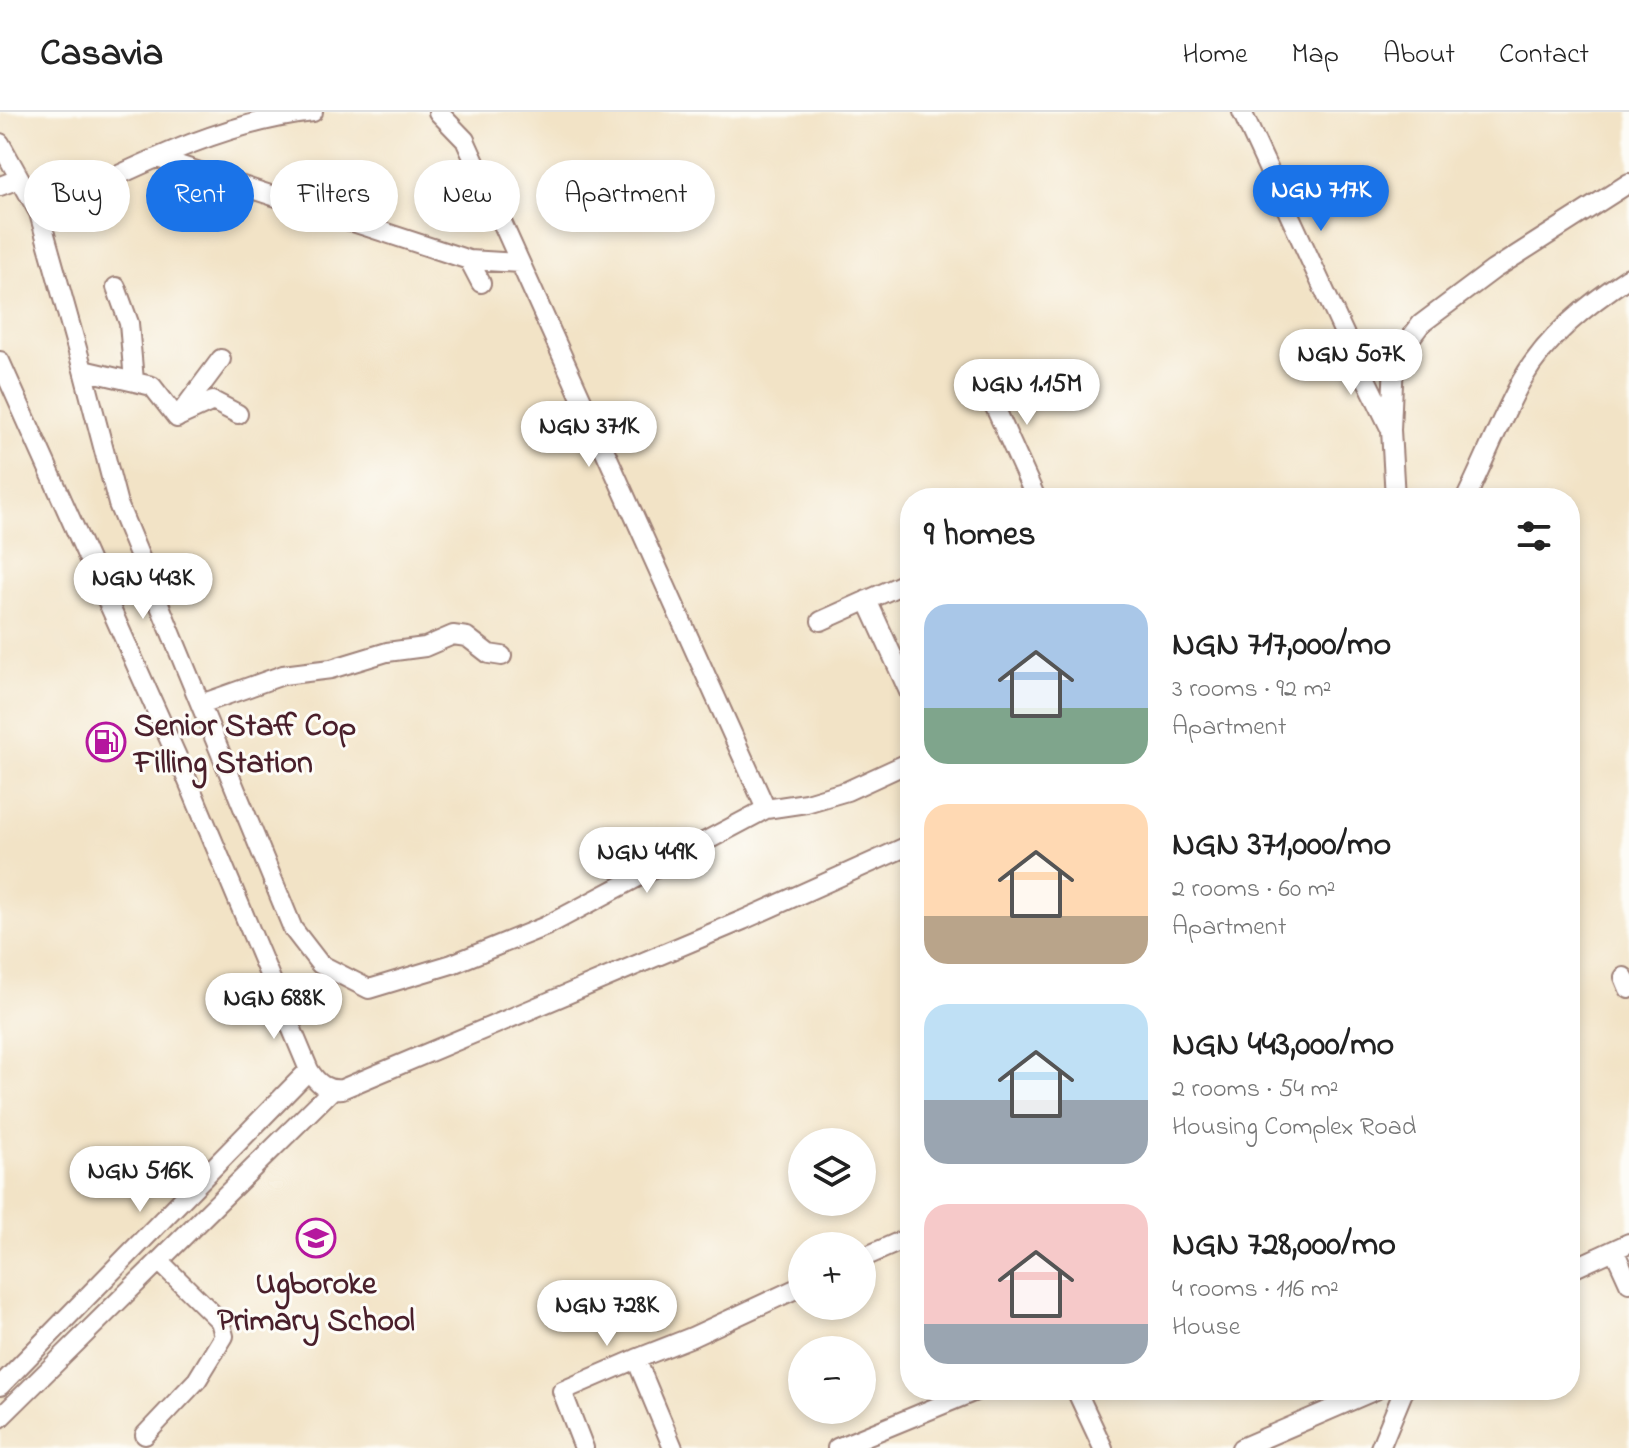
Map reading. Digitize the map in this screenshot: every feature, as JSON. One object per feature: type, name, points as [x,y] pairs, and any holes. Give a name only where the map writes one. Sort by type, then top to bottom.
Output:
[{"type":"street","points":[[130,171],[248,116],[313,112]]},
{"type":"street","points":[[438,112],[465,140],[766,809]]},
{"type":"street","points":[[1242,112],[1391,430]]},
{"type":"street","points":[[0,143],[24,188]]},
{"type":"street","points":[[157,158],[469,260],[520,263]]},
{"type":"street","points":[[0,186],[19,179]]},
{"type":"street","points":[[1394,488],[1391,430],[1394,360],[1421,324],[1493,270],[1629,183]]},
{"type":"street","points":[[44,232],[118,504],[293,929],[320,964],[369,989],[452,964],[546,926],[766,809],[806,803],[847,791],[900,767]]},
{"type":"street","points":[[469,260],[481,283]]},
{"type":"street","points":[[1471,488],[1523,378],[1542,352],[1577,316],[1629,277]]},
{"type":"street","points":[[116,287],[129,323],[134,381]]},
{"type":"street","points":[[1350,346],[1394,360]]},
{"type":"street","points":[[177,418],[221,359]]},
{"type":"street","points":[[0,361],[187,779],[309,1070],[321,1085],[332,1090]]},
{"type":"street","points":[[83,370],[152,386],[177,418]]},
{"type":"street","points":[[980,374],[1031,488]]},
{"type":"street","points":[[177,418],[213,401],[238,414]]},
{"type":"street","points":[[821,621],[900,585]]},
{"type":"street","points":[[867,600],[900,672]]},
{"type":"street","points":[[201,704],[283,675],[331,669],[387,652],[425,647],[453,635],[467,637],[489,654],[502,656]]},
{"type":"street","points":[[0,1418],[332,1090],[356,1084],[743,920],[900,849]]},
{"type":"street","points":[[0,1386],[309,1070]]},
{"type":"street","points":[[876,1252],[900,1241]]},
{"type":"street","points":[[1580,1266],[1622,1247],[1629,1283]]},
{"type":"street","points":[[145,1435],[197,1380],[224,1336],[220,1321],[160,1262]]},
{"type":"street","points":[[584,1448],[562,1391],[692,1337],[788,1292]]},
{"type":"street","points":[[636,1359],[673,1448]]},
{"type":"street","points":[[842,1447],[954,1400]]},
{"type":"street","points":[[1081,1400],[1103,1448]]},
{"type":"street","points":[[1241,1448],[1353,1400]]},
{"type":"street","points":[[1380,1448],[1400,1400]]},
{"type":"place","name":"Senior Staff Cop Filling Station","points":[[106,742]]},
{"type":"place","name":"Ugboroke Primary School","points":[[316,1238]]}]
